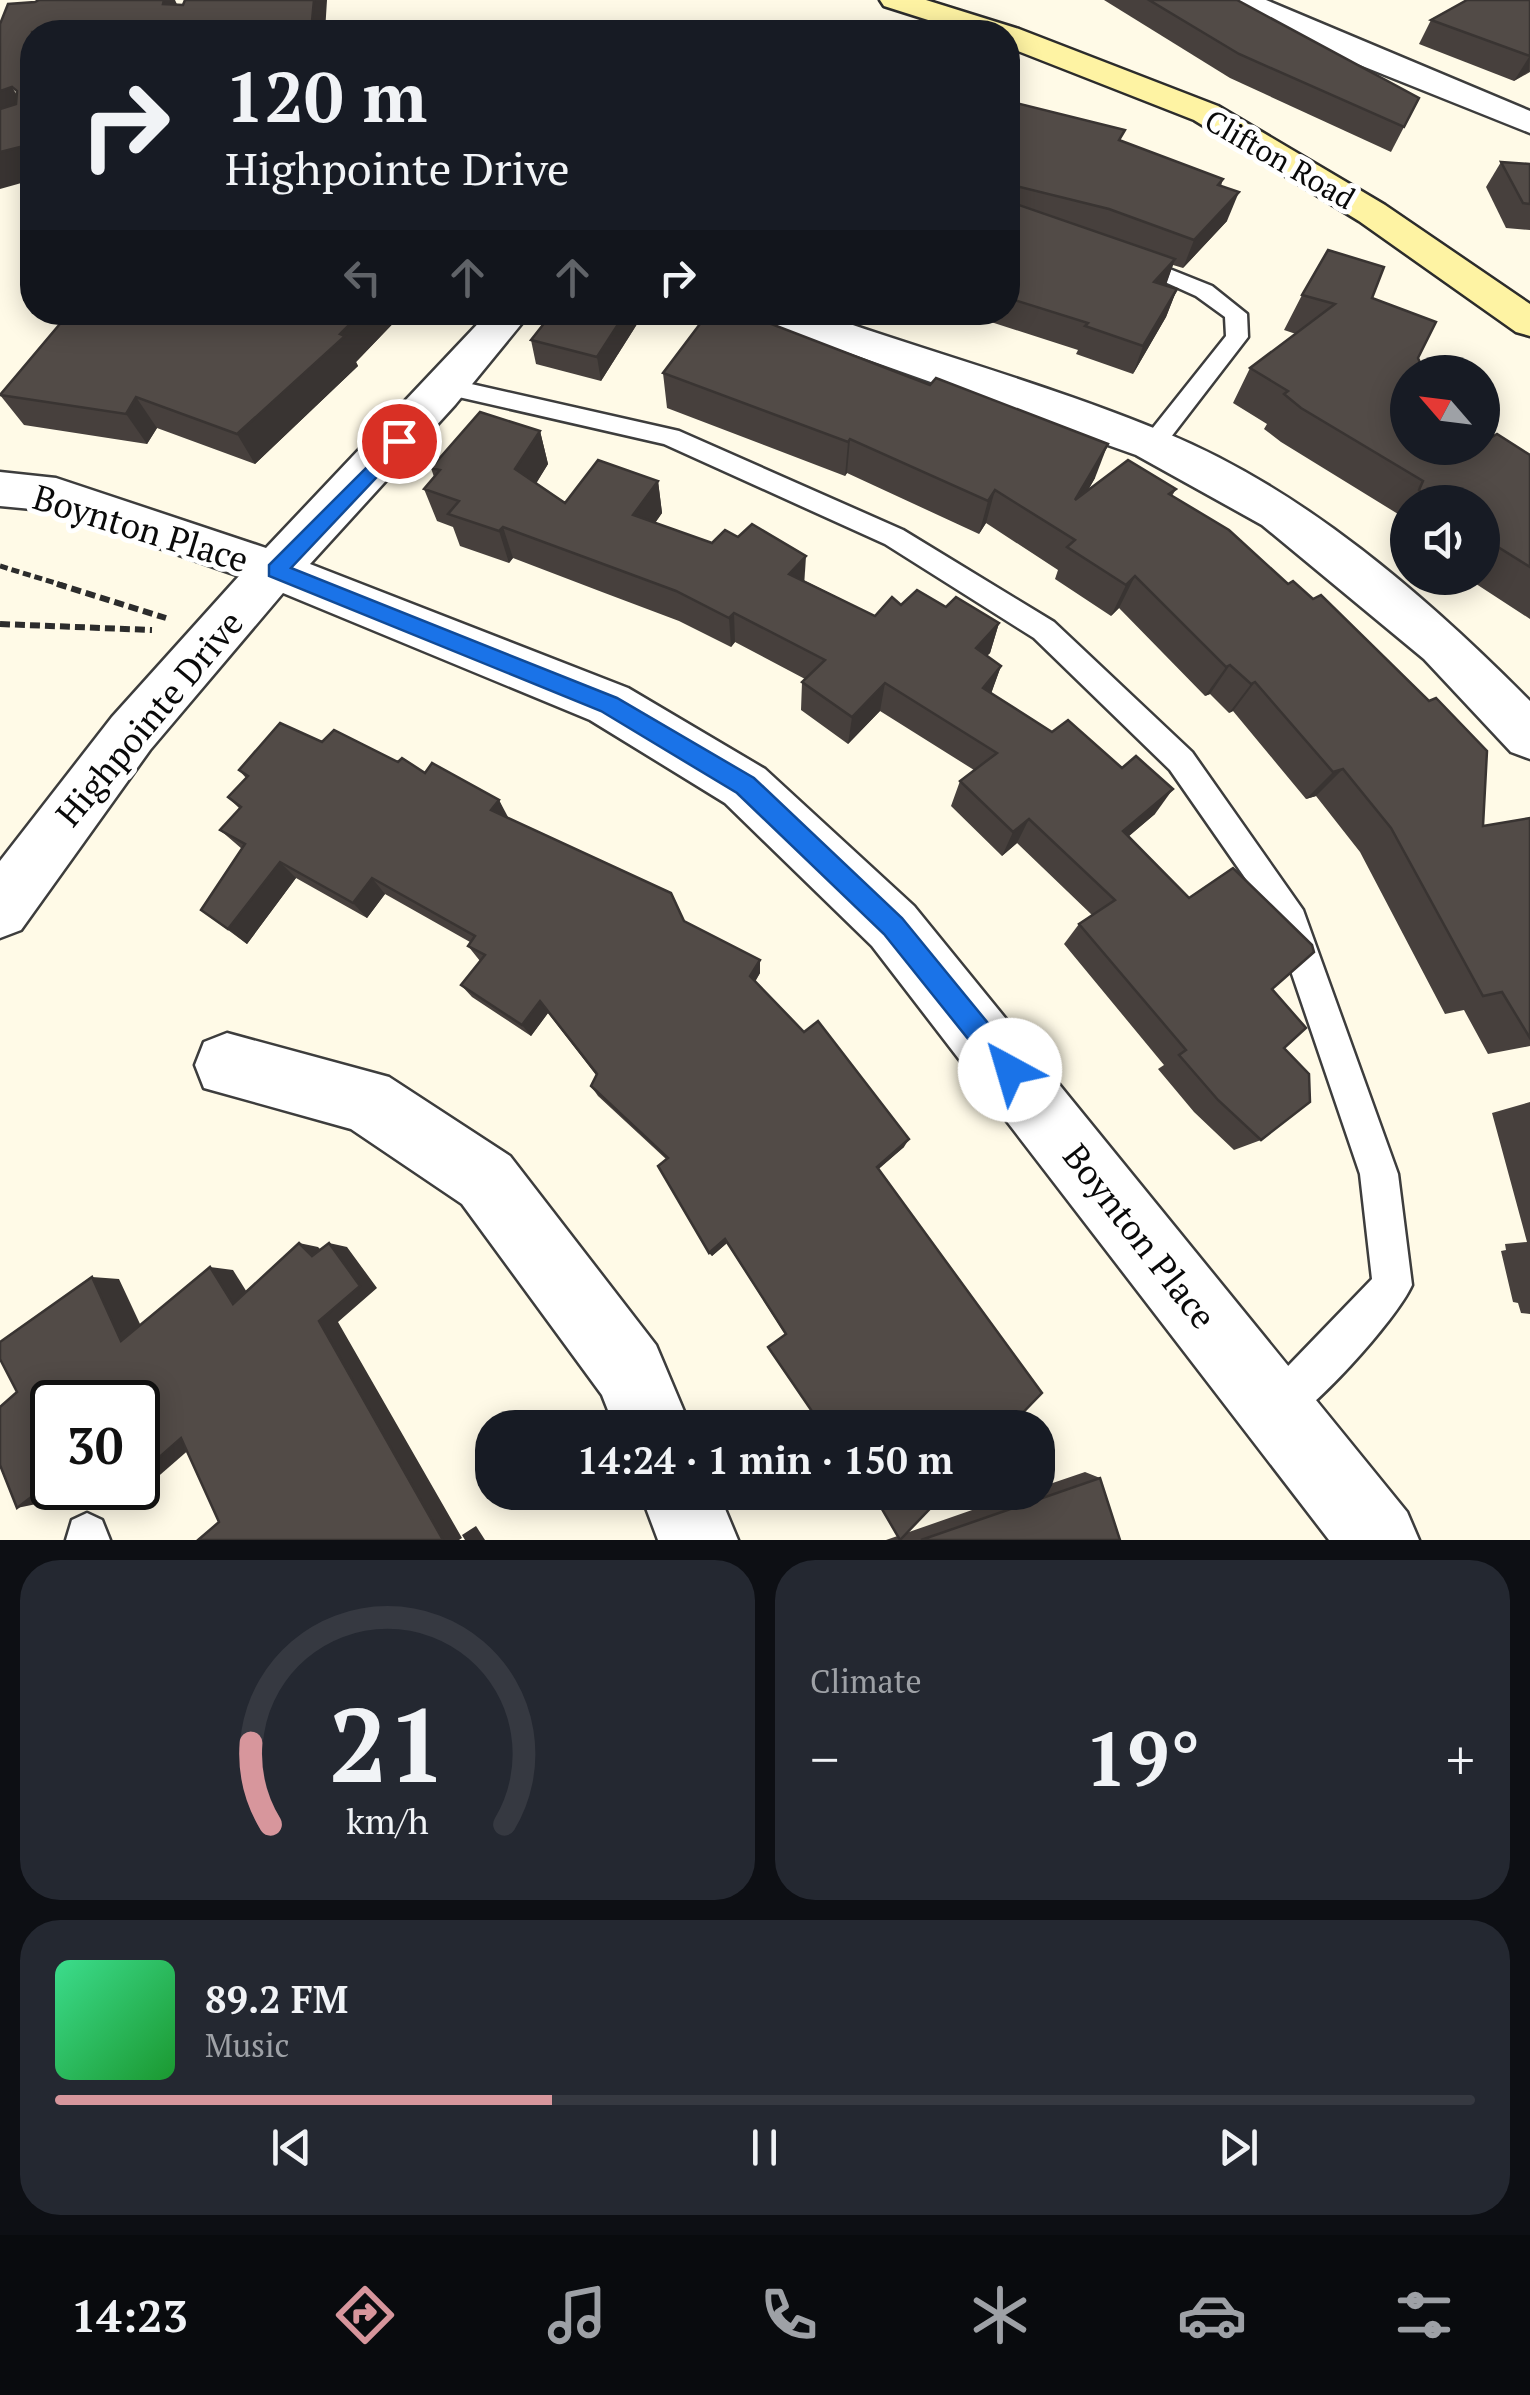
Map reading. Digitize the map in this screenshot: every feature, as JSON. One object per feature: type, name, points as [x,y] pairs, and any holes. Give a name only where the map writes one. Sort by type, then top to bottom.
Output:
[{"type":"main road","points":[[896,0],[958,20]]},
{"type":"main road","name":"Clifton Road","points":[[1020,41],[1206,113],[1372,213],[1530,323]]},
{"type":"street","points":[[1242,0],[1312,34],[1530,123]]},
{"type":"street","name":"Highpointe Drive","points":[[0,910],[76,798],[217,633],[450,387],[500,325]]},
{"type":"street","points":[[811,325],[1152,444],[1278,513],[1442,645],[1530,736]]},
{"type":"street","name":"Boynton Place","points":[[0,488],[56,495],[276,570],[609,704],[746,786],[893,926],[1080,1157],[1378,1540]]},
{"type":"street","points":[[227,1065],[366,1100],[486,1180],[630,1371],[646,1410]]},
{"type":"street","points":[[686,1510],[698,1540]]},
{"type":"lane","points":[[1116,253],[1204,291],[1236,314],[1237,336],[1152,444]]},
{"type":"lane","points":[[450,387],[670,437],[894,537],[1044,630],[1181,762],[1287,910],[1379,1174],[1392,1285],[1340,1346],[1274,1410]]},
{"type":"path","points":[[0,566],[217,633]]},
{"type":"path","points":[[0,624],[217,633]]},
{"type":"building","points":[[164,0],[163,4],[183,5],[185,0],[314,0],[312,20],[20,20],[20,147],[0,152],[0,109],[16,104],[17,91],[12,87],[0,91],[0,24],[8,4]]},
{"type":"building","points":[[1149,0],[1237,0],[1419,98],[1404,127],[1239,54]]},
{"type":"building","points":[[1467,0],[1530,0],[1530,56],[1431,20]]},
{"type":"building","points":[[1020,104],[1125,130],[1119,140],[1223,179],[1218,185],[1239,192],[1194,240],[1109,209],[1020,187]]},
{"type":"building","points":[[1501,162],[1530,164],[1530,204],[1523,203]]},
{"type":"building","points":[[1020,205],[1175,259],[1154,282],[1177,289],[1143,346],[1085,326],[1088,323],[1020,302]]},
{"type":"building","points":[[1328,250],[1384,267],[1372,298],[1436,322],[1420,355],[1390,355],[1390,461],[1301,408],[1284,394],[1288,391],[1250,368],[1335,304],[1302,295]]},
{"type":"building","points":[[59,325],[349,325],[340,334],[345,336],[237,434],[136,397],[126,414],[0,395]]},
{"type":"building","points":[[543,325],[618,325],[597,357],[531,340]]},
{"type":"building","points":[[699,325],[774,325],[930,385],[936,378],[1108,444],[1075,500],[1128,460],[1176,489],[1169,494],[1229,530],[1288,584],[1293,581],[1313,599],[1321,595],[1429,701],[1436,698],[1487,751],[1483,826],[1530,818],[1530,1038],[1502,992],[1483,996],[1391,828],[1343,769],[1333,772],[1255,682],[1251,684],[1230,665],[1226,667],[1135,576],[1126,585],[1067,547],[1075,540],[995,490],[988,501],[850,439],[848,442],[663,373]]},
{"type":"building","points":[[480,412],[540,431],[515,469],[565,503],[598,460],[658,481],[633,515],[712,543],[725,530],[738,537],[752,524],[806,556],[789,574],[875,616],[892,597],[901,605],[917,590],[946,607],[956,597],[999,623],[976,648],[1001,666],[983,688],[1052,732],[1068,720],[1122,768],[1136,756],[1173,789],[1123,831],[1189,898],[1233,868],[1312,945],[1314,952],[1272,989],[1306,1028],[1284,1048],[1309,1074],[1310,1102],[1261,1140],[1218,1100],[1179,1055],[1186,1050],[1079,924],[1115,900],[1029,819],[1013,832],[960,781],[997,753],[885,683],[852,717],[802,682],[825,660],[734,613],[729,618],[676,591],[595,561],[503,527],[499,531],[448,514],[459,501],[424,489],[440,470],[431,468]]},
{"type":"building","points":[[1500,436],[1530,455],[1530,567],[1500,548],[1500,485],[1421,485],[1423,481],[1396,465],[1500,465]]},
{"type":"building","points":[[280,723],[322,742],[334,730],[398,762],[402,758],[425,773],[432,763],[499,800],[491,810],[671,893],[684,921],[760,960],[750,976],[804,1032],[818,1021],[909,1139],[877,1167],[1042,1393],[1025,1410],[811,1410],[768,1347],[786,1334],[725,1239],[709,1253],[658,1166],[668,1158],[591,1086],[597,1074],[540,1001],[522,1025],[461,985],[485,955],[468,946],[475,936],[372,878],[353,903],[280,862],[228,929],[201,910],[245,844],[220,830],[241,807],[228,797],[248,776],[239,770]]},
{"type":"building","points":[[299,1243],[312,1256],[329,1243],[360,1286],[319,1321],[443,1540],[198,1540],[219,1522],[181,1438],[160,1457],[160,1380],[30,1380],[30,1498],[17,1508],[0,1465],[0,1407],[17,1392],[0,1359],[0,1342],[92,1277],[121,1341],[210,1267],[233,1304]]},
{"type":"building","points":[[1100,1478],[1120,1540],[921,1540],[1008,1510],[1055,1510],[1055,1494]]},
{"type":"building","points":[[882,1510],[929,1510],[900,1540]]},
{"type":"route","points":[[399,441],[276,570],[609,704],[746,786],[893,926],[1010,1070]]}]
